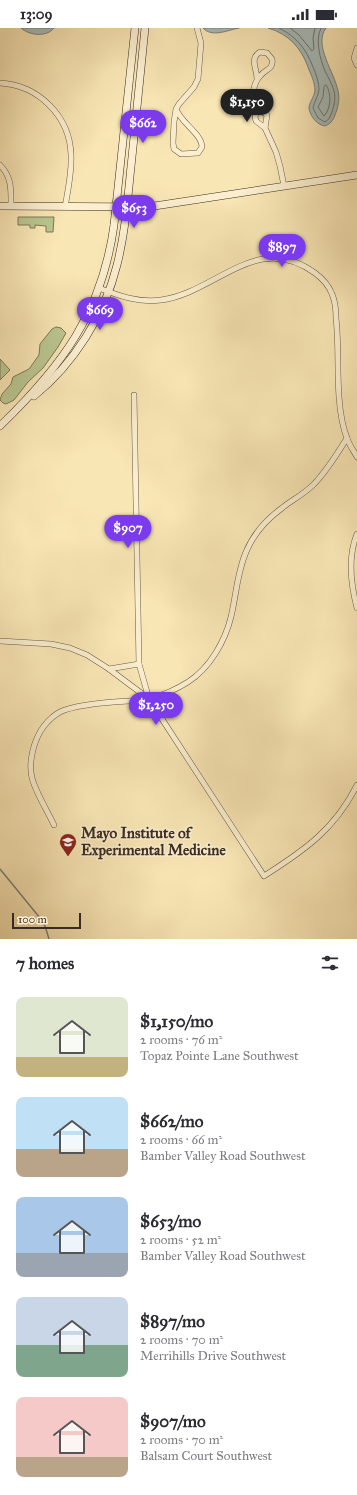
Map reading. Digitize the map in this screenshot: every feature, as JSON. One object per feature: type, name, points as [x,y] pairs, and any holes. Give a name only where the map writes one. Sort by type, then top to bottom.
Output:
[{"type":"main road","points":[[0,426],[60,360],[79,332],[99,288],[111,248],[135,28]]},
{"type":"main road","points":[[14,412],[42,390],[76,351],[93,324],[108,292],[117,266],[127,208],[145,28]]},
{"type":"main road","points":[[0,206],[127,208],[158,206],[357,175]]},
{"type":"street","points":[[176,109],[186,125],[201,140],[202,147],[198,153],[179,153],[174,149],[173,143],[176,109],[194,87],[198,79],[202,43],[197,28]]},
{"type":"street","points":[[357,48],[354,58],[357,65]]},
{"type":"street","points":[[257,79],[269,69],[272,64],[272,59],[267,53],[260,52],[254,59],[257,79],[253,97],[257,109],[255,117],[256,121],[265,128]]},
{"type":"street","points":[[0,83],[18,86],[33,92],[51,106],[62,122],[70,141],[71,155],[65,207]]},
{"type":"street","points":[[257,109],[266,115],[265,128],[278,159],[284,186]]},
{"type":"street","points":[[0,165],[10,179],[11,206]]},
{"type":"street","points":[[99,288],[129,299],[152,301],[181,295],[244,264],[261,259],[292,261],[313,272],[322,278],[333,295],[338,336],[339,397],[342,421],[346,438],[357,457]]},
{"type":"street","points":[[134,395],[139,664],[149,699],[264,876],[321,836],[345,806],[357,785]]},
{"type":"street","points":[[54,825],[32,779],[31,769],[35,745],[44,726],[53,717],[69,709],[110,702],[149,699],[169,692],[189,682],[201,671],[212,658],[226,632],[231,618],[242,562],[256,535],[280,509],[312,486],[320,478],[346,438]]},
{"type":"street","points":[[357,534],[352,554],[353,592],[357,608]]},
{"type":"street","points":[[0,640],[51,644],[70,648],[87,655],[109,669],[149,699]]},
{"type":"street","points":[[109,669],[139,664]]},
{"type":"green space","points":[[18,217],[54,217],[53,232],[46,232],[46,226],[35,225],[35,228],[30,228],[30,225],[18,225]]},
{"type":"green space","points":[[56,327],[61,328],[66,333],[58,347],[43,368],[28,382],[14,400],[6,404],[3,403],[0,400],[2,394],[11,384],[13,377],[29,369],[39,355],[40,344],[52,329]]},
{"type":"green space","points":[[0,359],[10,370],[0,380]]},
{"type":"water","points":[[21,28],[54,28],[47,33],[34,34]]},
{"type":"water","points":[[203,28],[239,28],[215,33],[207,31]]},
{"type":"water","points":[[268,28],[326,28],[322,42],[323,51],[336,84],[339,97],[334,117],[332,121],[325,126],[314,120],[309,108],[315,88],[312,76],[302,54],[288,38]]},
{"type":"waterway","points":[[0,869],[40,918],[45,926],[49,939]]},
{"type":"place","name":"Mayo Institute of Experimental Medicine","points":[[68,857]]}]
